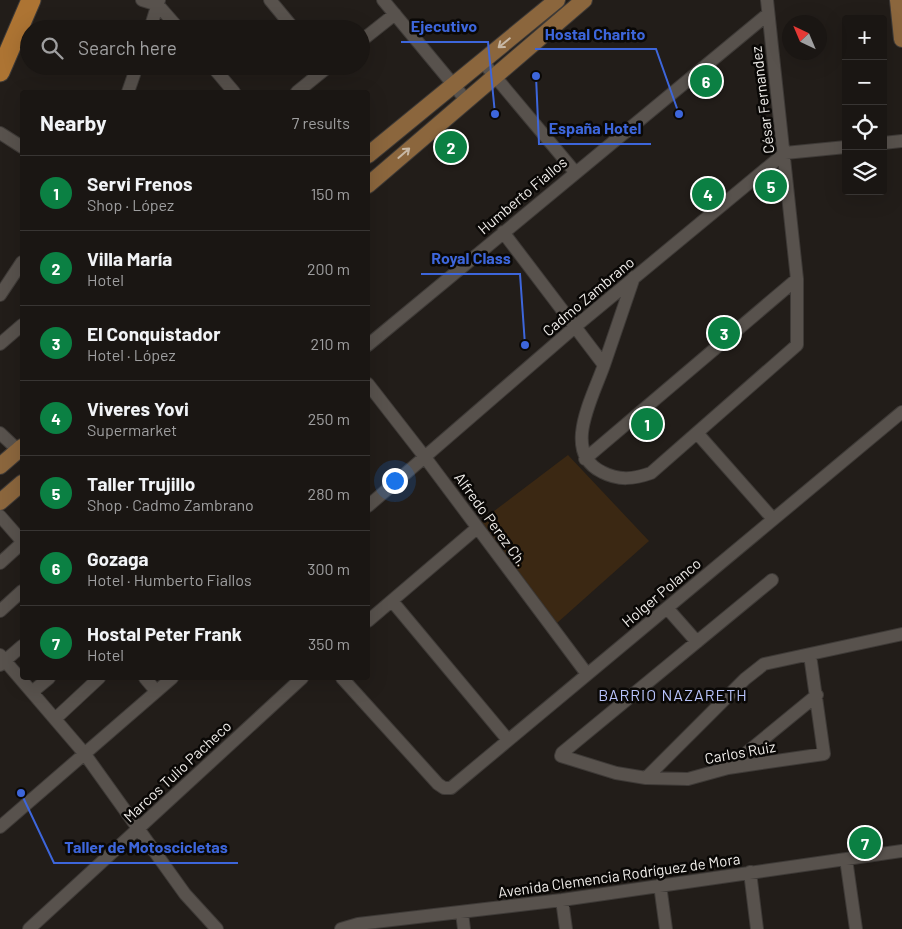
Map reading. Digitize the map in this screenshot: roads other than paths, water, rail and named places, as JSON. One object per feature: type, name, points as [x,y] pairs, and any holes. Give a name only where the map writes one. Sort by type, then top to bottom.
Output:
[{"type":"highway","points":[[22,20],[31,0]]},
{"type":"highway","points":[[0,72],[20,26]]},
{"type":"main road","points":[[370,154],[557,0]]},
{"type":"main road","points":[[370,183],[584,0]]},
{"type":"main road","points":[[898,0],[902,39]]},
{"type":"main road","points":[[0,466],[20,449]]},
{"type":"main road","points":[[0,502],[20,485]]},
{"type":"street","points":[[142,0],[159,2],[172,20]]},
{"type":"street","points":[[270,0],[287,20]]},
{"type":"street","points":[[383,0],[466,100]]},
{"type":"street","name":"César Fernandez","points":[[696,433],[797,345],[797,278],[767,0]]},
{"type":"street","points":[[153,20],[159,2]]},
{"type":"street","points":[[370,34],[396,14]]},
{"type":"street","name":"Humberto Fiallos","points":[[370,343],[574,172],[768,14]]},
{"type":"street","points":[[482,61],[574,172]]},
{"type":"street","points":[[129,90],[134,75]]},
{"type":"street","points":[[220,75],[232,90]]},
{"type":"street","points":[[299,90],[317,75]]},
{"type":"street","points":[[0,133],[20,146]]},
{"type":"street","points":[[887,143],[902,141]]},
{"type":"street","points":[[785,153],[842,147]]},
{"type":"street","name":"Cadmo Zambrano","points":[[370,504],[576,326],[785,153]]},
{"type":"street","points":[[503,232],[604,365]]},
{"type":"street","points":[[0,295],[20,265]]},
{"type":"street","points":[[634,277],[583,428],[581,445],[585,459],[593,468],[620,479],[637,478],[651,473],[696,433],[773,520]]},
{"type":"street","points":[[585,459],[797,278]]},
{"type":"street","points":[[0,344],[20,327]]},
{"type":"street","name":"Alfredo Perez Ch.","points":[[370,387],[587,674]]},
{"type":"street","name":"Holger Polanco","points":[[344,680],[438,784],[444,788],[450,788],[902,412]]},
{"type":"street","points":[[0,433],[20,449]]},
{"type":"street","points":[[0,516],[20,540]]},
{"type":"street","points":[[370,619],[477,528]]},
{"type":"street","points":[[0,563],[20,544]]},
{"type":"street","points":[[668,608],[697,642],[772,580]]},
{"type":"street","points":[[0,611],[20,594]]},
{"type":"street","points":[[392,601],[508,740]]},
{"type":"street","points":[[646,778],[745,679],[764,664],[902,634]]},
{"type":"street","name":"Carlos Ruiz","points":[[697,642],[562,753],[564,758],[616,773],[646,778],[688,779],[728,768],[824,754],[810,655]]},
{"type":"street","points":[[20,647],[2,660],[20,679]]},
{"type":"street","points":[[21,680],[84,753],[185,894],[217,929]]},
{"type":"street","points":[[32,692],[46,680]]},
{"type":"street","points":[[55,719],[97,680]]},
{"type":"street","points":[[147,680],[156,691]]},
{"type":"street","points":[[0,826],[170,680]]},
{"type":"street","name":"Marcos Tulio Pacheco","points":[[29,929],[300,680]]},
{"type":"street","points":[[728,768],[817,695]]},
{"type":"street","name":"Avenida Clemencia Rodríguez de Mora","points":[[341,929],[902,852]]},
{"type":"street","points":[[846,859],[856,929]]},
{"type":"street","points":[[750,872],[758,929]]},
{"type":"street","points":[[660,885],[666,929]]},
{"type":"street","points":[[562,900],[566,929]]},
{"type":"street","points":[[462,913],[464,929]]},
{"type":"place","name":"España Hotel","points":[[536,76]]},
{"type":"place","name":"Gozaga","points":[[706,81]]},
{"type":"place","name":"Ejecutivo","points":[[495,114]]},
{"type":"place","name":"Hostal Charito","points":[[679,114]]},
{"type":"place","name":"Villa María","points":[[451,147]]},
{"type":"place","name":"Taller Trujillo","points":[[771,186]]},
{"type":"place","name":"Viveres Yovi","points":[[708,194]]},
{"type":"place","name":"El Conquistador","points":[[724,333]]},
{"type":"place","name":"Royal Class","points":[[525,345]]},
{"type":"place","name":"Servi Frenos","points":[[647,424]]},
{"type":"place","name":"Taller de Motoscicletas","points":[[21,793]]},
{"type":"place","name":"Hostal Peter Frank","points":[[865,843]]},
{"type":"district","name":"BARRIO NAZARETH","points":[[673,694]]}]
